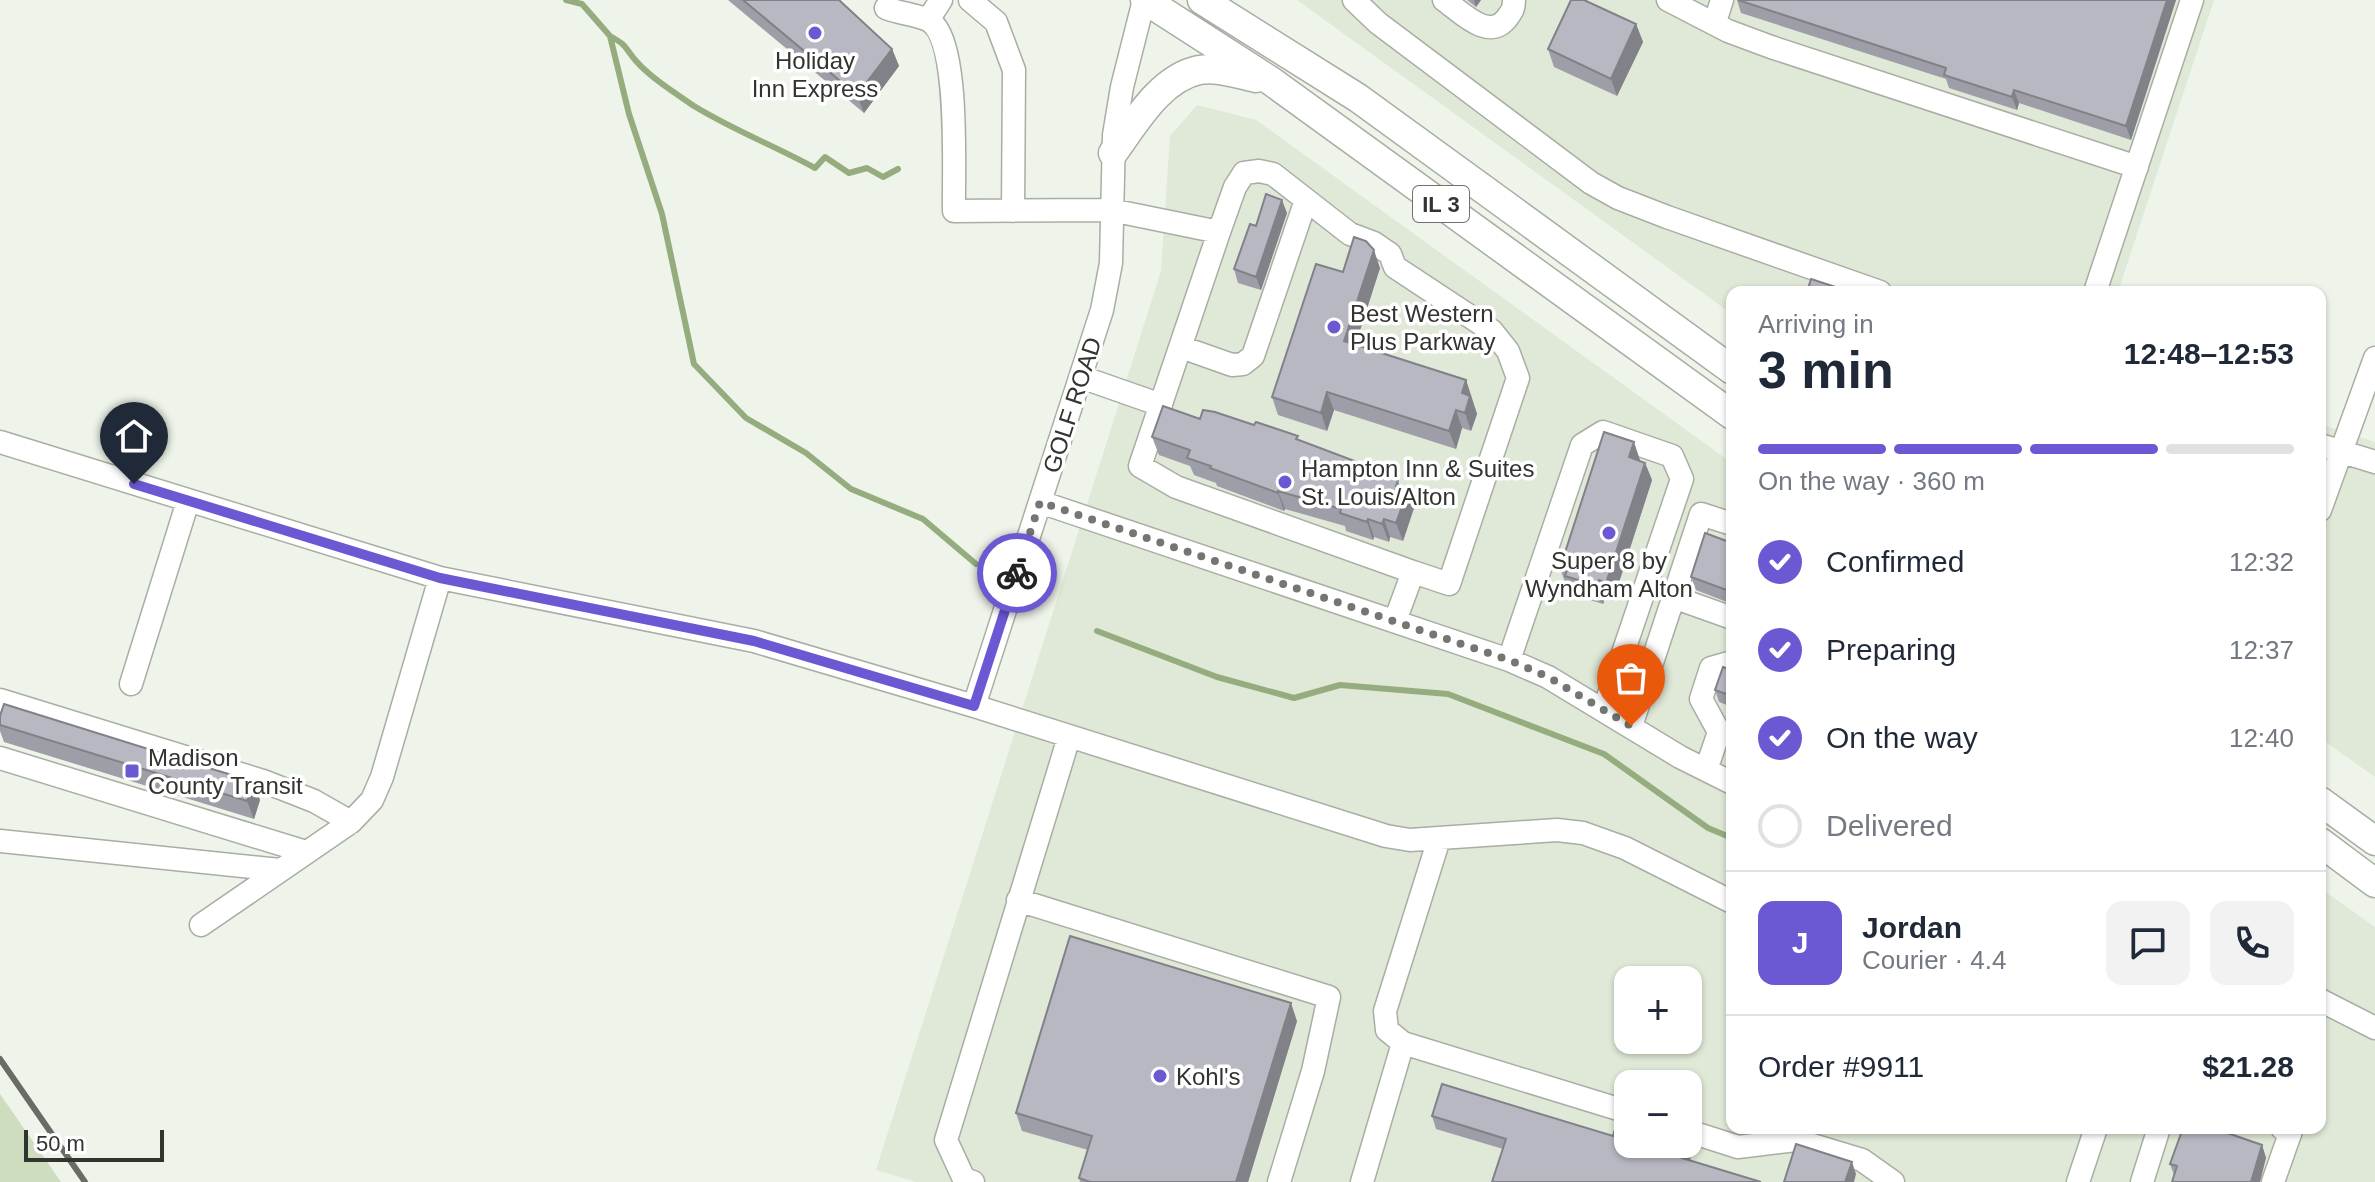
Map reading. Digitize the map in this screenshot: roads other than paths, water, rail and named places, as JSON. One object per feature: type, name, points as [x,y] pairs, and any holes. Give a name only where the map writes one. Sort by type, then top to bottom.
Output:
[{"type":"main road","name":"IL 3","points":[[1145,0],[1271,81],[1726,411]]},
{"type":"main road","name":"IL 3","points":[[1202,0],[1358,98],[1726,366]]},
{"type":"main road","points":[[1113,153],[1147,107],[1179,78],[1199,70],[1223,71],[1271,81]]},
{"type":"main road","points":[[2326,805],[2375,841]]},
{"type":"main road","points":[[2326,846],[2375,883]]},
{"type":"street","points":[[928,20],[941,0]]},
{"type":"street","points":[[970,0],[996,22],[1014,70],[1013,211]]},
{"type":"street","name":"GOLF ROAD","points":[[974,706],[1102,310],[1111,263],[1113,153],[1122,87],[1145,0]]},
{"type":"street","points":[[1354,0],[1378,23],[1591,183],[1618,198],[1667,217],[1863,286]]},
{"type":"street","points":[[1444,0],[1480,26],[1491,29],[1503,24],[1514,8],[1514,0]]},
{"type":"street","points":[[1715,22],[1722,0]]},
{"type":"street","points":[[2097,286],[2192,0]]},
{"type":"street","points":[[1671,1],[1728,31],[1771,47],[2137,167]]},
{"type":"street","points":[[886,8],[928,20],[941,32],[951,67],[954,211],[1111,210],[1219,232]]},
{"type":"street","points":[[1259,171],[1273,174],[1306,200],[1350,234],[1374,243],[1390,254],[1395,267],[1492,331],[1508,351],[1518,378],[1449,584],[1176,487],[1140,466],[1235,187],[1244,173],[1259,171]]},
{"type":"street","points":[[1181,347],[1232,365],[1243,364],[1253,356],[1306,200]]},
{"type":"street","points":[[2326,494],[2375,358]]},
{"type":"street","points":[[1081,377],[1161,405]]},
{"type":"street","points":[[1509,660],[1582,445],[1603,432],[1672,456],[1682,479],[1604,709]]},
{"type":"street","points":[[0,442],[440,578],[754,641],[974,706],[1386,836],[1410,840],[1557,830],[1583,833],[1625,848],[1726,899]]},
{"type":"street","points":[[2326,447],[2375,462]]},
{"type":"street","points":[[131,684],[188,501]]},
{"type":"street","points":[[1040,502],[1509,660],[1548,677],[1726,780]]},
{"type":"street","points":[[1631,726],[1701,514],[1726,522]]},
{"type":"street","points":[[1395,621],[1413,572]]},
{"type":"street","points":[[201,925],[351,822],[372,800],[382,777],[440,578]]},
{"type":"street","points":[[1673,597],[1726,616]]},
{"type":"street","points":[[1706,770],[1719,732],[1701,699],[1711,668],[1726,664]]},
{"type":"street","points":[[0,700],[263,781],[314,801],[351,822]]},
{"type":"street","points":[[973,1182],[964,1179],[946,1140],[1069,737]]},
{"type":"street","points":[[0,758],[306,852]]},
{"type":"street","points":[[1439,839],[1385,1011],[1387,1030],[1403,1043],[1614,1108]]},
{"type":"street","points":[[0,841],[280,870]]},
{"type":"street","points":[[1018,900],[1329,997],[1313,1071],[1279,1182]]},
{"type":"street","points":[[2326,1003],[2375,1028]]},
{"type":"street","points":[[1362,1182],[1403,1043]]},
{"type":"street","points":[[2086,1180],[2095,1134]]},
{"type":"street","points":[[2142,1182],[2157,1134]]},
{"type":"street","points":[[2273,1182],[2290,1134]]},
{"type":"street","points":[[1702,1135],[1738,1147],[1796,1140],[1862,1160],[1893,1182]]},
{"type":"waterway","points":[[566,0],[582,4],[610,36],[629,114],[662,214],[694,364],[746,418],[806,453],[851,489],[923,519],[976,564]]},
{"type":"waterway","points":[[610,36],[623,45],[649,73],[694,106],[815,168],[825,157],[849,173],[867,168],[883,177],[898,169]]},
{"type":"waterway","points":[[989,567],[1005,571]]},
{"type":"waterway","points":[[1097,631],[1217,677],[1294,698],[1340,685],[1448,694],[1604,754],[1708,828],[1726,836]]},
{"type":"railway","points":[[0,1059],[85,1182]]},
{"type":"place","name":"Holiday Inn Express","points":[[815,33]]},
{"type":"place","name":"Best Western Plus Parkway","points":[[1334,327]]},
{"type":"place","name":"Hampton Inn & Suites St. Louis/Alton","points":[[1285,482]]},
{"type":"place","name":"Super 8 by Wyndham Alton","points":[[1609,533]]},
{"type":"place","name":"Madison County Transit","points":[[132,771]]},
{"type":"place","name":"Kohl's","points":[[1160,1076]]}]
